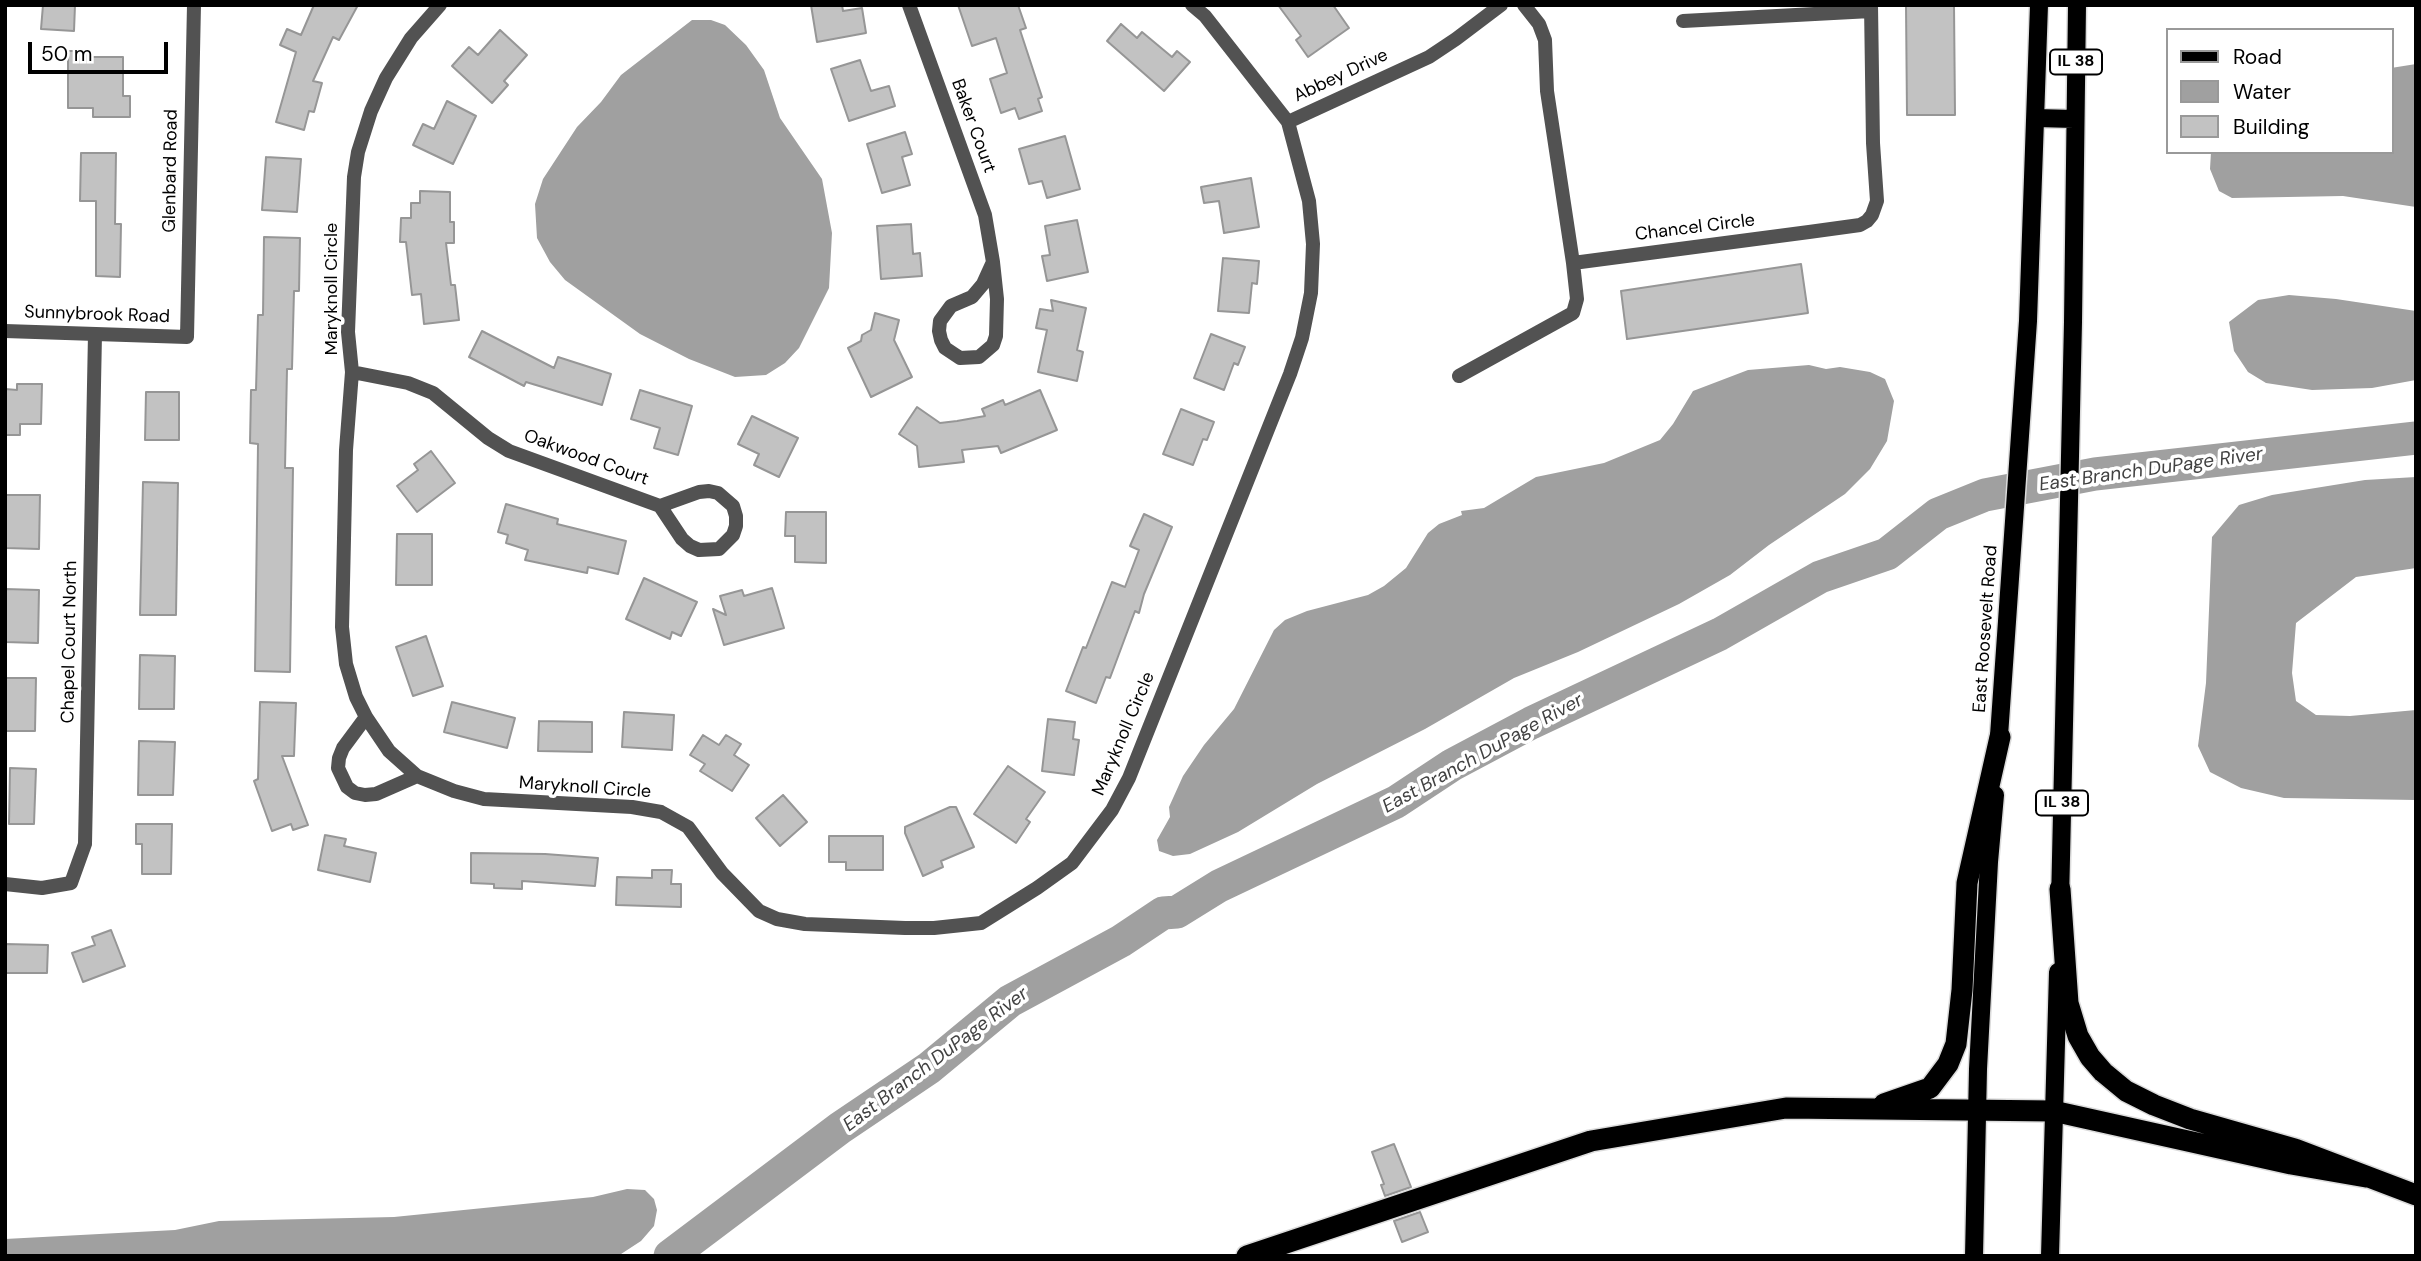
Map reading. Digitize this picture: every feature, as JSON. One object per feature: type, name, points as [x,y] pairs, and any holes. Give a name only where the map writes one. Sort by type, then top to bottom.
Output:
[{"type":"highway","points":[[1871,1109],[1930,1088],[1948,1064],[1956,1044],[1962,990],[1967,883],[2000,737]]},
{"type":"highway","points":[[2060,889],[2068,1003],[2078,1036],[2090,1057],[2126,1091],[2190,1119],[2295,1149],[2416,1195]]},
{"type":"highway","points":[[1247,1256],[1591,1141],[1786,1108],[2053,1111],[2291,1164],[2366,1177]]},
{"type":"main road","name":"East Roosevelt Road","points":[[1974,1256],[1976,1112],[1989,862],[2028,321],[2039,5]]},
{"type":"main road","name":"IL 38","points":[[2050,1256],[2073,322],[2077,5]]},
{"type":"main road","points":[[2036,118],[2074,118]]},
{"type":"street","name":"Glenbard Road","points":[[187,337],[194,5]]},
{"type":"street","name":"Maryknoll Circle","points":[[440,5],[411,38],[386,78],[371,111],[358,152],[352,196],[348,332],[352,372],[346,450],[343,645],[350,681],[366,717],[389,751],[417,776],[454,791],[484,799],[632,807],[661,812],[688,827],[722,873],[758,911],[777,919],[805,924],[934,928],[981,923],[1072,863],[1112,810],[1129,778],[1302,338],[1311,293],[1313,244],[1309,201],[1289,122]]},
{"type":"street","name":"Baker Court","points":[[909,5],[985,215],[993,261],[997,299],[996,336],[993,345],[979,357],[960,358],[945,348],[939,331],[940,321],[951,306],[972,297],[983,284],[993,261]]},
{"type":"street","name":"Abbey Drive","points":[[1192,5],[1205,16],[1289,122],[1429,57],[1501,5]]},
{"type":"street","points":[[1459,376],[1567,318],[1573,313],[1577,299],[1547,90],[1545,40],[1539,24],[1524,5]]},
{"type":"street","points":[[1684,21],[1871,8]]},
{"type":"street","name":"Chancel Circle","points":[[1573,263],[1860,225],[1867,221],[1877,201],[1872,143],[1871,8]]},
{"type":"street","name":"Sunnybrook Road","points":[[5,331],[187,337]]},
{"type":"street","name":"Chapel Court North","points":[[5,884],[42,888],[71,883],[85,844],[95,334]]},
{"type":"street","name":"Oakwood Court","points":[[352,372],[408,383],[433,393],[488,438],[509,451],[660,506],[682,539],[699,550],[719,549],[733,535],[736,526],[733,506],[719,493],[699,492],[660,506]]},
{"type":"street","points":[[366,717],[343,748],[339,758],[338,768],[347,787],[365,796],[417,776]]},
{"type":"water","points":[[692,20],[711,20],[725,25],[746,45],[764,70],[780,118],[822,179],[832,233],[829,288],[799,348],[785,363],[766,375],[735,377],[689,359],[640,334],[565,280],[550,262],[537,238],[535,204],[543,179],[577,127],[601,102],[621,75]]},
{"type":"water","points":[[2416,64],[2416,207],[2343,196],[2232,198],[2219,191],[2210,169],[2211,154],[2393,154],[2393,68]]},
{"type":"water","points":[[2289,295],[2416,311],[2416,380],[2372,388],[2312,390],[2266,383],[2248,372],[2234,351],[2229,322],[2258,300]]},
{"type":"water","points":[[1809,365],[1870,372],[1885,379],[1894,401],[1887,441],[1870,469],[1845,494],[1730,575],[1679,604],[1578,652],[1514,678],[1425,729],[1317,784],[1238,832],[1190,854],[1173,856],[1159,851],[1157,840],[1170,817],[1169,807],[1183,776],[1234,709],[1274,630],[1285,620],[1307,611],[1368,595],[1384,586],[1406,568],[1428,533],[1439,524],[1462,515],[1461,511],[1484,508],[1536,477],[1604,463],[1660,440],[1693,391],[1748,370]]},
{"type":"water","points":[[2416,477],[2416,568],[2356,577],[2296,623],[2292,673],[2296,701],[2316,715],[2350,716],[2416,710],[2416,800],[2284,798],[2241,788],[2210,772],[2198,746],[2206,683],[2212,537],[2239,505],[2272,495],[2365,480]]},
{"type":"water","points":[[627,1189],[645,1190],[654,1199],[657,1210],[654,1226],[641,1241],[618,1256],[5,1256],[5,1239],[175,1230],[219,1221],[394,1217],[593,1197]]},
{"type":"building","points":[[43,5],[75,5],[74,31],[41,29]]},
{"type":"building","points":[[314,5],[358,5],[339,40],[333,37],[313,81],[322,83],[314,112],[309,111],[304,130],[276,122],[296,52],[280,45],[287,29],[301,35]]},
{"type":"building","points":[[811,5],[842,5],[843,11],[862,8],[866,33],[817,42]]},
{"type":"building","points":[[958,5],[1018,5],[1026,28],[1020,30],[1042,97],[1038,99],[1042,111],[1019,119],[1015,108],[1001,113],[990,79],[1007,73],[996,38],[972,46]]},
{"type":"building","points":[[1278,5],[1333,5],[1349,28],[1308,57],[1296,40],[1301,36]]},
{"type":"building","points":[[1954,5],[1955,115],[1907,115],[1906,6]]},
{"type":"building","points":[[1121,24],[1137,38],[1142,32],[1172,57],[1177,51],[1190,62],[1164,91],[1107,41]]},
{"type":"building","points":[[500,30],[527,55],[504,81],[508,85],[492,103],[452,66],[469,47],[478,55]]},
{"type":"building","points":[[68,51],[91,51],[91,57],[123,57],[123,96],[130,96],[130,117],[93,117],[93,108],[68,108]]},
{"type":"building","points":[[860,60],[871,91],[889,86],[895,106],[849,121],[831,69]]},
{"type":"building","points":[[447,101],[476,116],[453,164],[413,145],[423,124],[434,129]]},
{"type":"building","points":[[905,132],[912,154],[902,157],[910,185],[882,193],[867,144]]},
{"type":"building","points":[[1065,136],[1080,189],[1047,198],[1042,181],[1029,184],[1019,149]]},
{"type":"building","points":[[81,153],[116,153],[115,224],[121,224],[120,277],[96,276],[96,201],[80,201]]},
{"type":"building","points":[[266,157],[301,159],[297,212],[262,210]]},
{"type":"building","points":[[1251,178],[1259,227],[1224,233],[1219,201],[1204,203],[1201,187]]},
{"type":"building","points":[[420,191],[450,192],[450,222],[454,222],[454,243],[446,243],[459,320],[424,324],[421,294],[412,295],[406,242],[400,242],[401,218],[411,218],[411,203],[420,203]]},
{"type":"building","points":[[1077,220],[1088,272],[1047,281],[1042,256],[1050,255],[1045,226]]},
{"type":"building","points":[[911,224],[913,254],[920,253],[922,276],[881,279],[877,226]]},
{"type":"building","points":[[264,237],[300,238],[299,291],[294,291],[292,369],[287,369],[285,468],[293,468],[290,672],[255,671],[258,444],[250,443],[251,390],[256,390],[258,315],[263,315]]},
{"type":"building","points":[[1223,258],[1259,261],[1257,284],[1252,283],[1249,313],[1218,311]]},
{"type":"building","points":[[1801,264],[1808,313],[1627,339],[1621,291]]},
{"type":"building","points":[[1051,300],[1086,308],[1077,350],[1083,352],[1077,381],[1038,372],[1047,330],[1036,328],[1040,309],[1053,311]]},
{"type":"building","points":[[875,313],[899,320],[894,340],[912,377],[871,397],[848,348],[861,341],[862,335],[871,330]]},
{"type":"building","points":[[482,331],[554,368],[558,357],[611,374],[602,405],[526,382],[524,386],[469,357]]},
{"type":"building","points":[[1211,334],[1245,347],[1238,365],[1234,363],[1224,390],[1194,378]]},
{"type":"building","points":[[17,384],[42,384],[41,424],[20,424],[20,435],[5,435],[5,389],[17,390]]},
{"type":"building","points":[[640,390],[692,406],[678,455],[654,448],[660,428],[631,419]]},
{"type":"building","points":[[1040,390],[1057,430],[1001,453],[998,446],[962,450],[964,462],[919,467],[917,446],[899,434],[917,407],[940,423],[957,421],[985,416],[982,409],[1003,400],[1005,405]]},
{"type":"building","points":[[146,392],[179,392],[179,440],[145,440]]},
{"type":"building","points":[[1181,409],[1214,422],[1207,440],[1203,439],[1193,465],[1163,454]]},
{"type":"building","points":[[752,416],[798,438],[779,477],[754,465],[759,454],[738,444]]},
{"type":"building","points":[[431,451],[455,483],[417,512],[397,486],[418,470],[414,464]]},
{"type":"building","points":[[143,482],[178,483],[176,615],[140,615]]},
{"type":"building","points":[[5,495],[40,495],[39,549],[5,548]]},
{"type":"building","points":[[506,504],[558,519],[557,524],[626,541],[618,574],[588,567],[587,573],[525,560],[528,550],[506,543],[508,535],[498,532]]},
{"type":"building","points":[[786,512],[826,512],[826,563],[795,562],[795,536],[785,536]]},
{"type":"building","points":[[1144,514],[1172,527],[1144,594],[1139,613],[1135,611],[1110,678],[1106,677],[1096,703],[1066,691],[1112,582],[1125,587],[1139,550],[1130,546]]},
{"type":"building","points":[[397,534],[432,534],[432,585],[396,585]]},
{"type":"building","points":[[644,578],[697,602],[681,636],[672,632],[670,639],[626,619]]},
{"type":"building","points":[[772,588],[784,628],[724,645],[713,609],[726,615],[720,596],[742,590],[744,596]]},
{"type":"building","points":[[5,589],[39,590],[38,643],[5,642]]},
{"type":"building","points":[[426,636],[443,686],[413,696],[396,647]]},
{"type":"building","points":[[140,655],[175,656],[174,709],[139,709]]},
{"type":"building","points":[[5,678],[36,678],[35,731],[5,731]]},
{"type":"building","points":[[260,702],[296,703],[294,756],[282,756],[308,825],[293,830],[291,824],[272,831],[254,781],[258,779]]},
{"type":"building","points":[[452,702],[515,718],[507,748],[444,732]]},
{"type":"building","points":[[624,712],[674,715],[672,750],[622,747]]},
{"type":"building","points":[[1048,719],[1075,722],[1073,739],[1079,740],[1074,775],[1042,771]]},
{"type":"building","points":[[539,721],[592,722],[592,752],[538,751]]},
{"type":"building","points":[[703,735],[719,745],[726,735],[741,744],[734,755],[749,765],[732,791],[700,771],[705,764],[690,755]]},
{"type":"building","points":[[139,741],[175,742],[173,795],[138,795]]},
{"type":"building","points":[[1008,766],[1045,792],[1026,819],[1030,822],[1016,843],[974,814]]},
{"type":"building","points":[[10,768],[36,769],[34,824],[9,824]]},
{"type":"building","points":[[783,795],[807,822],[780,846],[756,818]]},
{"type":"building","points":[[950,807],[956,807],[974,847],[941,861],[943,867],[923,876],[905,827]]},
{"type":"building","points":[[136,824],[172,824],[171,874],[142,874],[142,844],[136,844]]},
{"type":"building","points":[[325,835],[346,839],[344,846],[376,853],[370,882],[318,870]]},
{"type":"building","points":[[829,836],[883,836],[883,870],[846,870],[846,862],[829,862]]},
{"type":"building","points":[[471,853],[598,858],[595,886],[522,881],[522,889],[494,888],[494,884],[471,883]]},
{"type":"building","points":[[652,870],[672,870],[671,884],[681,884],[681,907],[616,905],[617,877],[652,878]]},
{"type":"building","points":[[111,930],[125,966],[83,982],[72,953],[95,945],[92,937]]},
{"type":"building","points":[[5,944],[48,945],[47,973],[5,973]]},
{"type":"building","points":[[1394,1144],[1411,1187],[1385,1196],[1381,1185],[1384,1184],[1372,1152]]},
{"type":"building","points":[[1420,1212],[1428,1232],[1402,1242],[1394,1221]]},
{"type":"waterway","name":"East Branch DuPage River","points":[[670,1256],[840,1128],[929,1068],[1010,1001],[1121,941],[1163,913],[1177,912],[1219,886],[1396,802],[1452,765],[1531,723],[1720,634],[1820,577],[1887,554],[1938,514],[1985,495],[2095,474],[2416,438]]}]
